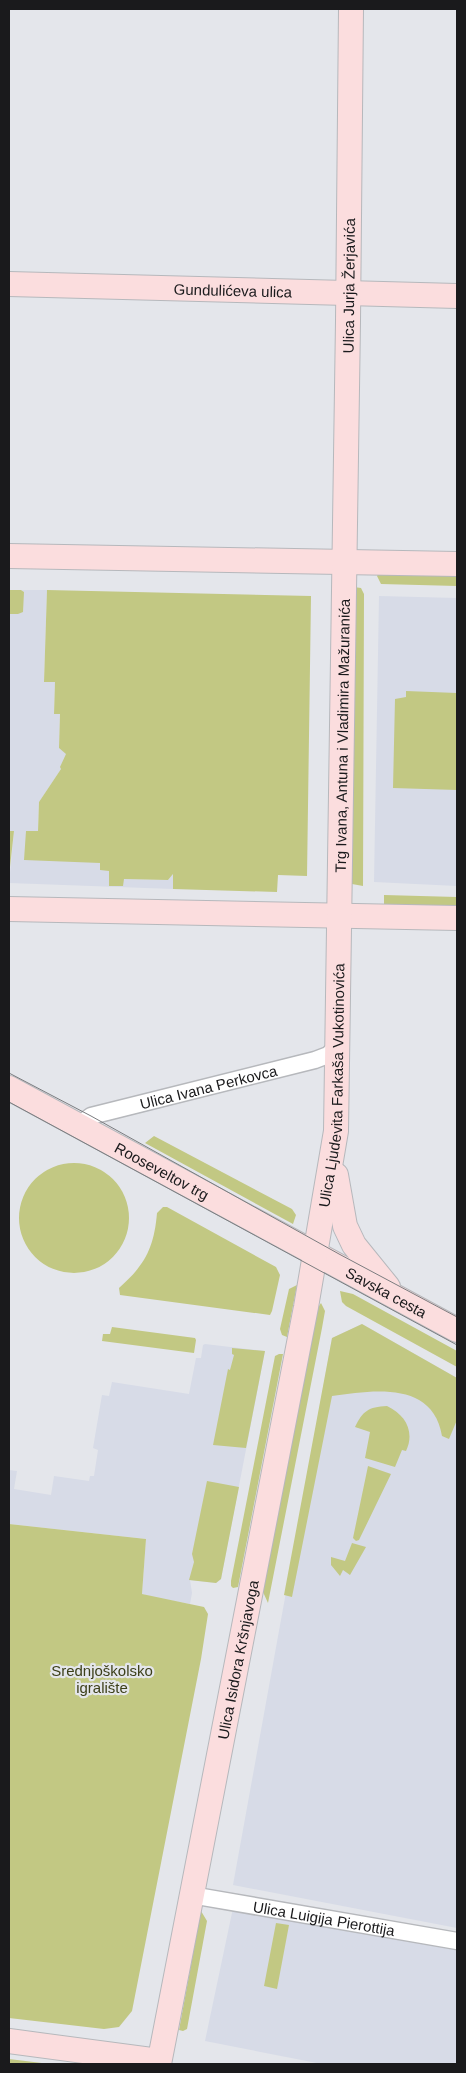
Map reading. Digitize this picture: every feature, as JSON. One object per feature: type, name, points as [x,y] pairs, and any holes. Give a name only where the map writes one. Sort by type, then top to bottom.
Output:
[{"type":"main road","name":"Ulica Jurja Žerjavića","points":[[344,562],[349,293],[351,9]]},
{"type":"main road","name":"Gundulićeva ulica","points":[[9,284],[457,296]]},
{"type":"main road","points":[[9,556],[457,564]]},
{"type":"main road","name":"Trg Ivana, Antuna i Vladimira Mažuranića","points":[[340,915],[344,562]]},
{"type":"main road","points":[[9,909],[457,918]]},
{"type":"main road","name":"Ulica Ljudevita Farkaša Vukotinovića","points":[[316,1254],[334,1151],[337,1122],[340,915]]},
{"type":"main road","name":"Rooseveltov trg","points":[[9,1088],[316,1254]]},
{"type":"main road","points":[[334,1151],[345,1226],[361,1255],[396,1298]]},
{"type":"main road","name":"Savska cesta","points":[[316,1254],[457,1330]]},
{"type":"main road","name":"Ulica Isidora Kršnjavoga","points":[[164,2063],[191,1895],[316,1254]]},
{"type":"main road","points":[[9,2041],[164,2063]]},
{"type":"street","name":"Ulica Ivana Perkovca","points":[[79,1125],[91,1116],[315,1060],[328,1055],[338,1046]]},
{"type":"street","name":"Ulica Luigija Pierottija","points":[[191,1895],[457,1941]]},
{"type":"shaded area","points":[[21,590],[47,590],[44,681],[55,682],[54,713],[60,714],[59,748],[67,754],[61,769],[39,802],[38,831],[100,863],[109,870],[109,886],[123,879],[168,880],[173,874],[173,889],[9,883],[14,831],[9,831],[9,614],[18,614],[24,592]]},
{"type":"shaded area","points":[[379,596],[457,598],[457,886],[374,882]]},
{"type":"shaded area","points":[[362,1324],[457,1378],[457,1928],[233,1885],[332,1338]]},
{"type":"shaded area","points":[[203,1345],[265,1351],[221,1579],[216,1583],[190,1580],[192,1593],[190,1604],[152,1597],[142,1594],[146,1539],[9,1524],[9,1470],[17,1471],[14,1489],[51,1495],[54,1476],[89,1481],[90,1476],[94,1476],[98,1450],[93,1448],[102,1395],[109,1396],[112,1382],[189,1394],[196,1358],[201,1358]]},
{"type":"shaded area","points":[[233,1908],[457,1949],[457,2064],[322,2064],[205,2041]]},
{"type":"green space","points":[[379,573],[457,575],[457,586],[381,584],[377,576]]},
{"type":"green space","points":[[354,587],[361,588],[364,594],[363,886],[352,884]]},
{"type":"green space","points":[[9,590],[21,590],[24,592],[23,612],[9,614]]},
{"type":"green space","points":[[47,590],[311,596],[307,876],[278,875],[277,892],[173,889],[173,874],[168,880],[124,879],[123,886],[109,886],[109,871],[100,870],[100,863],[24,860],[26,831],[38,831],[39,802],[61,769],[60,767],[66,754],[59,748],[60,714],[54,714],[55,682],[44,682]]},
{"type":"green space","points":[[406,691],[457,693],[457,790],[393,788],[395,699],[406,697]]},
{"type":"green space","points":[[9,831],[14,831],[9,876]]},
{"type":"green space","points":[[384,895],[457,897],[457,906],[384,905]]},
{"type":"green space","points":[[154,1136],[292,1209],[296,1215],[293,1224],[145,1143]]},
{"type":"green space","points":[[74,1163],[95,1167],[113,1179],[125,1197],[129,1218],[125,1239],[113,1257],[95,1269],[74,1273],[53,1269],[35,1257],[23,1239],[19,1218],[23,1197],[35,1179],[53,1167]]},
{"type":"green space","points":[[163,1207],[167,1207],[276,1267],[280,1275],[270,1315],[120,1295],[119,1288],[135,1272],[147,1255],[156,1225],[157,1213]]},
{"type":"green space","points":[[297,1285],[287,1337],[282,1335],[280,1329],[289,1289]]},
{"type":"green space","points":[[340,1291],[353,1294],[457,1351],[457,1367],[346,1306],[342,1302]]},
{"type":"green space","points":[[321,1303],[325,1311],[322,1328],[268,1603],[263,1592],[264,1584],[317,1309]]},
{"type":"green space","points":[[362,1324],[457,1378],[457,1420],[449,1439],[442,1436],[436,1418],[427,1406],[414,1398],[399,1393],[383,1392],[332,1396],[292,1597],[284,1595],[332,1338]]},
{"type":"green space","points":[[112,1327],[195,1338],[194,1353],[102,1341],[103,1334],[110,1334]]},
{"type":"green space","points":[[232,1348],[265,1351],[246,1448],[213,1445],[228,1369],[230,1370],[234,1355],[232,1354]]},
{"type":"green space","points":[[283,1354],[238,1587],[233,1588],[231,1581],[275,1356]]},
{"type":"green space","points":[[387,1406],[404,1419],[410,1437],[406,1451],[402,1450],[395,1467],[365,1458],[370,1432],[355,1427],[367,1411],[375,1407]]},
{"type":"green space","points":[[368,1466],[391,1474],[359,1540],[356,1541],[353,1538]]},
{"type":"green space","points":[[207,1481],[239,1487],[221,1579],[216,1583],[189,1580],[194,1562],[192,1554]]},
{"type":"green space","name":"Srednjoškolsko igralište","points":[[9,1524],[146,1539],[142,1594],[204,1607],[208,1614],[201,1659],[132,2011],[119,2027],[104,2029],[9,2018]]},
{"type":"green space","points":[[352,1543],[366,1547],[350,1575],[343,1570],[340,1576],[331,1565],[331,1557],[345,1561]]},
{"type":"green space","points":[[201,1911],[207,1921],[187,2029],[183,2031],[179,2030]]},
{"type":"green space","points":[[276,1923],[289,1925],[277,1989],[264,1986]]},
{"type":"green space","points":[[9,2059],[50,2064],[9,2064]]},
{"type":"tram line","points":[[9,1073],[457,1317]]},
{"type":"tram line","points":[[9,1102],[457,1345]]}]
